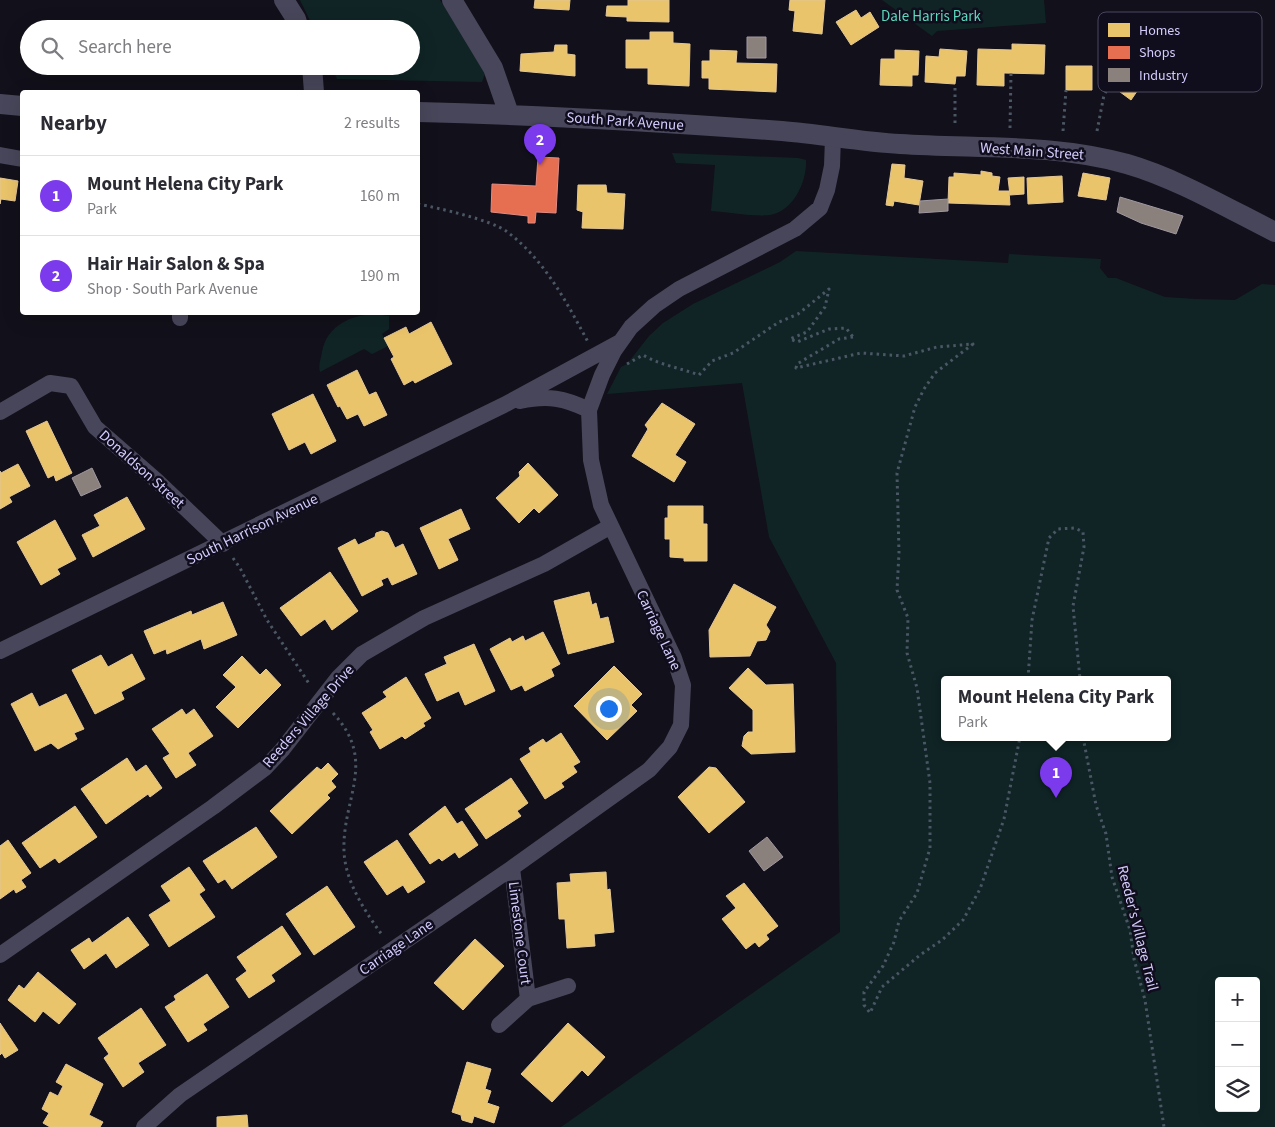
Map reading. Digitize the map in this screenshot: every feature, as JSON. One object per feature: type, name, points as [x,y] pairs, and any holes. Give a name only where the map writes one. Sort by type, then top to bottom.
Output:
[{"type":"street","points":[[284,0],[296,20]]},
{"type":"street","points":[[452,0],[493,68],[509,114]]},
{"type":"street","points":[[313,75],[314,90]]},
{"type":"street","points":[[0,104],[20,106]]},
{"type":"street","name":"South Park Avenue","points":[[420,112],[509,114],[784,131],[833,137]]},
{"type":"street","name":"West Main Street","points":[[833,137],[898,144],[1012,147],[1070,151],[1100,157],[1130,165],[1158,176],[1275,232]]},
{"type":"street","name":"Carriage Lane","points":[[144,1127],[180,1095],[512,868],[648,770],[670,747],[681,725],[683,684],[674,658],[601,505],[591,460],[589,410],[602,376],[622,341],[631,327],[654,306],[679,289],[795,229],[820,208],[827,190],[832,166],[833,137]]},
{"type":"street","points":[[0,155],[20,159]]},
{"type":"street","name":"South Harrison Avenue","points":[[0,651],[504,406],[622,341]]},
{"type":"street","name":"Donaldson Street","points":[[0,412],[50,383],[71,386],[95,427],[157,481],[223,544]]},
{"type":"street","name":"South Harrison Avenue","points":[[504,406],[534,398],[550,397],[568,400],[589,410]]},
{"type":"street","name":"Reeders Village Drive","points":[[0,955],[213,807],[265,768],[279,754],[338,678],[362,654],[424,618],[544,564],[611,526]]},
{"type":"street","name":"Limestone Court","points":[[512,868],[528,999]]},
{"type":"street","name":"Limestone Court","points":[[498,1026],[528,999],[568,986]]},
{"type":"path","points":[[1010,128],[1011,73]]},
{"type":"path","points":[[954,88],[955,127]]},
{"type":"path","points":[[1063,131],[1066,90]]},
{"type":"path","points":[[1097,131],[1106,92]]},
{"type":"path","points":[[420,204],[446,210],[505,230],[532,255],[556,283],[590,346]]},
{"type":"path","points":[[602,376],[643,355],[659,364],[670,364],[699,375],[712,361],[733,353],[779,322],[798,314],[830,289],[825,306],[806,332],[790,339],[797,342],[829,329],[846,328],[853,337],[839,339],[797,364],[796,368],[861,353],[904,356],[937,348],[973,344],[935,373],[924,389],[915,407],[897,473],[899,554],[896,590],[908,618],[907,653],[917,688],[930,783],[930,848],[917,893],[900,921],[894,942],[882,966],[864,992],[864,1005],[870,1013],[882,987],[920,955],[942,940],[963,920],[980,889],[1004,819],[1019,741]]},
{"type":"path","points":[[1028,676],[1032,620],[1049,538],[1058,529],[1075,528],[1083,532],[1084,546],[1073,606],[1080,676]]},
{"type":"path","points":[[223,544],[240,568],[283,645],[321,700],[348,732],[355,754],[356,779],[344,831],[344,853],[350,880],[361,902],[393,949]]},
{"type":"path","name":"Reeder's Village Trail","points":[[1084,741],[1096,805],[1106,834],[1112,877],[1130,930],[1134,960],[1145,1000],[1164,1127]]},
{"type":"green space","points":[[300,0],[440,0],[486,71],[482,82],[337,79],[335,75],[420,75],[420,20],[310,20]]},
{"type":"green space","name":"Dale Harris Park","points":[[882,0],[1044,0],[1046,23],[937,31],[932,36]]},
{"type":"green space","points":[[672,153],[798,158],[806,160],[806,168],[797,194],[786,208],[778,212],[770,215],[756,215],[711,211],[715,165],[676,163]]},
{"type":"green space","points":[[796,251],[1008,263],[1009,254],[1101,259],[1100,268],[1108,278],[1116,278],[1165,297],[1235,300],[1262,284],[1275,285],[1275,1127],[561,1127],[840,932],[836,663],[769,537],[742,383],[607,394],[621,367],[627,364],[649,336],[663,323],[693,304],[780,262]]},
{"type":"green space","points":[[367,315],[389,316],[389,329],[382,334],[388,346],[372,354],[364,349],[320,372],[320,362],[329,335],[342,323]]},
{"type":"building: Homes","points":[[535,0],[570,0],[569,10],[534,8]]},
{"type":"building: Homes","points":[[628,0],[669,0],[669,22],[627,21],[627,17],[606,16],[607,6],[628,6]]},
{"type":"building: Homes","points":[[790,0],[825,0],[822,34],[793,31],[795,11],[789,10]]},
{"type":"building: Homes","points":[[856,10],[861,18],[870,12],[879,27],[851,45],[836,22]]},
{"type":"building: Homes","points":[[650,32],[673,32],[673,43],[690,44],[689,86],[648,84],[648,68],[626,68],[626,40],[650,40]]},
{"type":"building: Homes","points":[[1012,44],[1045,45],[1044,74],[1004,73],[1004,86],[977,85],[978,49],[1012,50]]},
{"type":"building: Homes","points":[[555,45],[567,45],[567,54],[575,55],[575,76],[520,71],[521,54],[554,52]]},
{"type":"building: Homes","points":[[940,49],[967,51],[965,76],[956,76],[955,84],[925,82],[926,56],[939,57]]},
{"type":"building: Homes","points":[[710,50],[737,51],[736,63],[777,64],[776,92],[709,89],[709,78],[702,78],[702,61],[710,61]]},
{"type":"building: Homes","points":[[895,50],[919,51],[918,75],[912,75],[912,86],[880,85],[881,59],[895,59]]},
{"type":"building: Homes","points":[[1066,66],[1092,66],[1092,90],[1066,90]]},
{"type":"building: Homes","points":[[1120,92],[1136,92],[1131,100]]},
{"type":"building: Homes","points":[[892,164],[905,165],[904,178],[923,181],[919,205],[894,201],[893,206],[886,205]]},
{"type":"building: Homes","points":[[981,171],[1000,177],[998,191],[1009,191],[1010,205],[948,203],[949,177],[954,177],[954,173],[981,175]]},
{"type":"building: Homes","points":[[1083,173],[1110,178],[1106,200],[1078,196]]},
{"type":"building: Homes","points":[[1062,176],[1063,202],[1028,204],[1027,178]]},
{"type":"building: Homes","points":[[1024,177],[1024,194],[1010,195],[1008,178]]},
{"type":"building: Homes","points":[[0,178],[18,181],[15,201],[1,199],[0,204]]},
{"type":"building: Homes","points":[[578,185],[606,185],[607,193],[625,194],[623,229],[582,228],[583,212],[577,210]]},
{"type":"building: Homes","points":[[431,322],[452,364],[415,383],[413,380],[404,385],[391,359],[394,357],[384,338],[406,327],[409,334]]},
{"type":"building: Homes","points":[[357,370],[369,395],[376,392],[387,415],[364,426],[358,414],[347,419],[340,406],[338,407],[327,385]]},
{"type":"building: Homes","points":[[313,394],[336,441],[311,454],[305,442],[289,450],[272,414]]},
{"type":"building: Homes","points":[[662,403],[695,424],[675,455],[686,462],[674,482],[632,456],[648,429],[645,425]]},
{"type":"building: Homes","points":[[47,421],[72,473],[56,481],[54,475],[48,478],[26,431]]},
{"type":"building: Homes","points":[[528,463],[558,495],[539,513],[534,508],[519,523],[496,498],[520,476],[519,472]]},
{"type":"building: Homes","points":[[18,464],[30,486],[9,497],[12,502],[0,509],[0,471],[1,473]]},
{"type":"building: Homes","points":[[127,497],[145,529],[93,557],[82,535],[100,526],[94,515]]},
{"type":"building: Homes","points":[[668,506],[703,506],[703,524],[707,524],[707,561],[684,561],[684,558],[670,557],[670,539],[665,539],[665,518],[668,518]]},
{"type":"building: Homes","points":[[461,509],[470,529],[448,539],[458,560],[439,569],[420,528]]},
{"type":"building: Homes","points":[[55,520],[76,559],[57,569],[60,574],[41,585],[17,542]]},
{"type":"building: Homes","points":[[382,531],[388,533],[395,548],[403,544],[417,574],[392,585],[388,577],[381,580],[383,585],[362,596],[338,548],[355,539],[358,545],[375,537],[376,533]]},
{"type":"building: Homes","points":[[330,572],[358,611],[332,630],[325,619],[301,636],[280,608]]},
{"type":"building: Homes","points":[[734,584],[776,607],[766,625],[770,631],[766,640],[757,641],[750,656],[710,657],[709,630]]},
{"type":"building: Homes","points":[[589,592],[592,605],[596,603],[600,619],[608,617],[614,642],[568,654],[554,601]]},
{"type":"building: Homes","points":[[223,602],[237,635],[204,649],[201,639],[167,654],[166,649],[154,654],[144,631],[191,611],[192,615]]},
{"type":"building: Homes","points":[[543,632],[560,664],[551,669],[554,676],[525,691],[522,685],[511,690],[490,649],[510,638],[512,642],[523,636],[525,641]]},
{"type":"building: Homes","points":[[474,644],[495,691],[465,705],[459,691],[437,701],[425,674],[447,664],[444,657]]},
{"type":"building: Homes","points":[[132,654],[145,679],[121,692],[124,699],[95,714],[72,670],[101,655],[108,667]]},
{"type":"building: Homes","points":[[242,656],[260,675],[266,669],[281,685],[238,728],[216,707],[236,687],[223,675]]},
{"type":"building: Homes","points":[[614,666],[642,694],[631,705],[637,711],[607,740],[574,706]]},
{"type":"building: Homes","points":[[748,668],[766,685],[793,684],[795,752],[751,754],[742,746],[744,736],[748,732],[753,732],[753,710],[729,688]]},
{"type":"building: Homes","points":[[406,677],[431,718],[423,723],[425,726],[405,739],[402,736],[380,749],[370,732],[373,730],[362,713],[387,697],[383,692]]},
{"type":"building: Homes","points":[[32,693],[39,707],[66,694],[84,729],[74,733],[77,739],[58,749],[51,743],[35,751],[11,704]]},
{"type":"building: Homes","points":[[182,709],[186,715],[194,709],[213,736],[188,753],[196,765],[176,778],[163,758],[170,754],[152,729]]},
{"type":"building: Homes","points":[[561,733],[580,762],[573,766],[577,772],[561,783],[564,787],[545,799],[520,759],[531,752],[529,748],[543,739],[546,743]]},
{"type":"building: Homes","points":[[127,758],[136,772],[146,765],[162,788],[150,797],[148,794],[106,824],[81,789]]},
{"type":"building: Homes","points":[[328,763],[338,774],[331,781],[336,787],[327,795],[330,798],[292,834],[270,811],[317,767],[321,770]]},
{"type":"building: Homes","points":[[709,767],[716,768],[745,802],[709,833],[678,797]]},
{"type":"building: Homes","points":[[511,778],[528,803],[517,811],[521,816],[486,839],[465,809]]},
{"type":"building: Homes","points":[[75,806],[97,837],[59,863],[55,858],[40,868],[22,843]]},
{"type":"building: Homes","points":[[445,806],[457,824],[462,821],[478,845],[459,858],[455,852],[442,861],[439,858],[430,864],[409,834]]},
{"type":"building: Homes","points":[[256,827],[277,857],[232,889],[225,879],[218,883],[203,861]]},
{"type":"building: Homes","points":[[8,840],[31,873],[21,880],[26,887],[16,893],[14,889],[0,899],[0,846]]},
{"type":"building: Homes","points":[[397,840],[425,882],[408,893],[403,885],[387,895],[364,862]]},
{"type":"building: Homes","points":[[189,867],[205,890],[199,894],[215,917],[169,947],[149,915],[171,901],[161,886]]},
{"type":"building: Homes","points":[[606,872],[607,890],[610,889],[614,932],[594,934],[595,946],[567,948],[565,919],[559,919],[557,883],[571,882],[570,874]]},
{"type":"building: Homes","points":[[744,883],[778,926],[766,935],[769,939],[759,947],[755,942],[746,949],[722,919],[736,908],[726,896]]},
{"type":"building: Homes","points":[[327,886],[355,927],[314,955],[286,914]]},
{"type":"building: Homes","points":[[128,917],[149,945],[116,968],[106,953],[84,969],[71,950],[89,938],[92,943]]},
{"type":"building: Homes","points":[[282,926],[301,954],[271,975],[275,981],[249,998],[236,979],[247,971],[237,957]]},
{"type":"building: Homes","points":[[475,939],[504,966],[463,1010],[434,983]]},
{"type":"building: Homes","points":[[38,972],[76,1004],[59,1024],[43,1011],[35,1022],[8,1000],[19,985],[24,989]]},
{"type":"building: Homes","points":[[207,974],[229,1007],[203,1024],[207,1030],[188,1042],[165,1007],[176,1000],[174,996]]},
{"type":"building: Homes","points":[[141,1008],[166,1045],[138,1063],[144,1072],[123,1087],[104,1058],[109,1054],[98,1038]]},
{"type":"building: Homes","points":[[0,1023],[18,1050],[5,1058],[2,1053],[0,1055]]},
{"type":"building: Homes","points":[[568,1023],[605,1057],[588,1076],[582,1070],[552,1102],[521,1074]]},
{"type":"building: Homes","points":[[467,1062],[491,1069],[485,1089],[491,1091],[487,1103],[499,1107],[494,1123],[474,1116],[472,1123],[462,1120],[461,1115],[452,1112]]},
{"type":"building: Homes","points":[[66,1064],[103,1084],[89,1115],[103,1122],[100,1127],[50,1127],[43,1123],[49,1113],[42,1109],[50,1092],[58,1096],[63,1086],[56,1082]]},
{"type":"building: Homes","points":[[247,1115],[248,1127],[217,1127],[217,1117]]},
{"type":"building: Shops","points":[[538,157],[559,158],[556,213],[536,212],[535,223],[528,223],[528,216],[491,212],[492,184],[536,186]]},
{"type":"building: Industry","points":[[747,37],[766,37],[766,58],[747,58]]},
{"type":"building: Industry","points":[[1120,197],[1183,216],[1176,234],[1141,223],[1117,212]]},
{"type":"building: Industry","points":[[948,199],[948,211],[919,213],[920,201]]},
{"type":"building: Industry","points":[[92,468],[101,487],[81,496],[72,478]]},
{"type":"building: Industry","points":[[767,837],[783,857],[764,871],[749,851]]},
{"type":"place","name":"Hair Hair Salon & Spa","points":[[540,165]]},
{"type":"place","name":"Mount Helena City Park","points":[[1056,798]]}]
